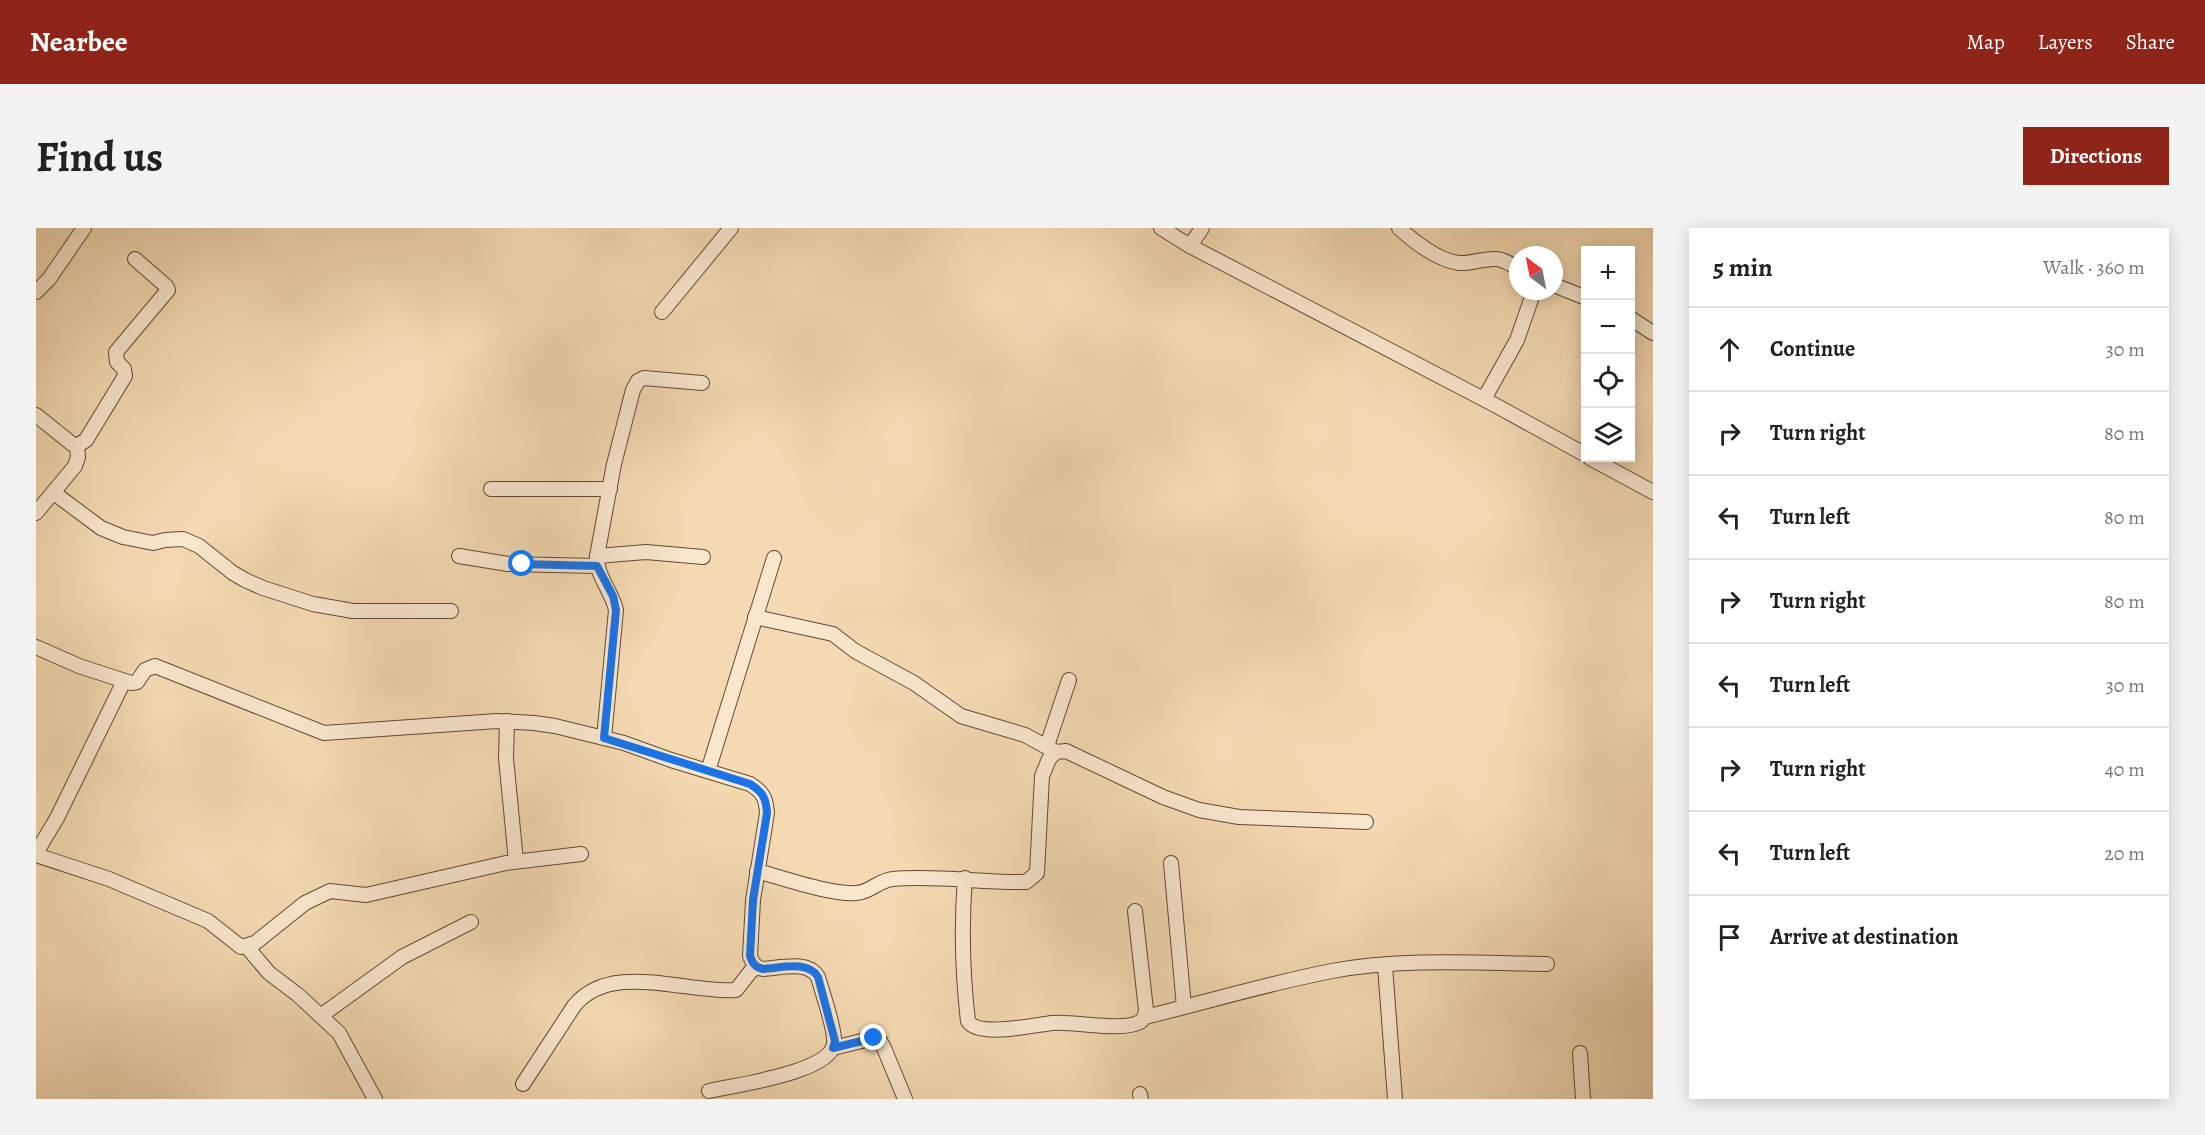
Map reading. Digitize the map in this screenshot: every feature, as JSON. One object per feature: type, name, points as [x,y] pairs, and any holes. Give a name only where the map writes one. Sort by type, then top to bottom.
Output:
[{"type":"street","points":[[36,292],[49,279],[84,228]]},
{"type":"street","points":[[662,312],[731,228]]},
{"type":"street","points":[[1161,228],[1190,246],[1484,399],[1581,452]]},
{"type":"street","points":[[1190,246],[1202,228]]},
{"type":"street","points":[[1399,228],[1438,255],[1456,262],[1472,263],[1486,259],[1499,259],[1509,264]]},
{"type":"street","points":[[77,446],[86,440],[125,376],[124,369],[117,362],[116,352],[168,290],[166,285],[135,259]]},
{"type":"street","points":[[1563,289],[1581,296]]},
{"type":"street","points":[[1484,399],[1518,340],[1531,300]]},
{"type":"street","points":[[1635,321],[1653,333]]},
{"type":"street","points":[[604,738],[616,610],[613,596],[597,561],[610,489],[633,390],[638,381],[644,378],[702,383]]},
{"type":"street","points":[[36,415],[77,446],[78,457],[75,466],[36,513]]},
{"type":"street","points":[[1597,462],[1653,492]]},
{"type":"street","points":[[491,489],[610,489]]},
{"type":"street","points":[[54,493],[101,528],[123,537],[153,543],[183,539],[199,546],[239,577],[263,588],[313,604],[353,611],[378,609],[451,611]]},
{"type":"street","points":[[459,556],[508,564],[597,561],[646,552],[703,557]]},
{"type":"street","points":[[708,771],[774,558]]},
{"type":"street","points":[[755,617],[833,634],[855,651],[914,683],[961,716],[1009,729],[1051,749],[1066,751],[1163,797],[1199,810],[1239,817],[1366,822]]},
{"type":"street","points":[[36,647],[80,666],[131,683],[137,682],[145,670],[155,666],[324,733],[507,722],[555,726],[604,738],[750,784],[761,790],[766,799],[767,813],[753,900],[750,956],[757,968]]},
{"type":"street","points":[[758,871],[854,894],[863,892],[881,881],[891,879],[936,876],[1026,882],[1032,879],[1037,873],[1042,776],[1049,759],[1069,680]]},
{"type":"street","points":[[124,681],[57,818],[36,854],[109,879],[208,921],[241,947],[248,947],[255,943],[305,903],[330,891],[366,895],[516,861],[581,854]]},
{"type":"street","points":[[507,722],[506,758],[516,861]]},
{"type":"street","points":[[1171,863],[1185,1007]]},
{"type":"street","points":[[965,878],[961,929],[963,981],[968,1021],[971,1026],[979,1029],[995,1030],[1069,1022],[1105,1026],[1140,1022],[1145,1017],[1333,971],[1447,962],[1547,964]]},
{"type":"street","points":[[1135,911],[1145,1017]]},
{"type":"street","points":[[322,1016],[402,957],[471,922]]},
{"type":"street","points":[[248,947],[269,974],[322,1016],[339,1033],[375,1099]]},
{"type":"street","points":[[1385,966],[1395,1099]]},
{"type":"street","points":[[523,1084],[574,1006],[581,997],[590,992],[610,985],[633,982],[736,990],[751,971],[757,968],[806,967],[814,970],[818,977],[835,1041],[828,1055],[810,1066],[790,1073],[709,1091]]},
{"type":"street","points":[[833,1048],[874,1038],[879,1041],[884,1048],[904,1099]]},
{"type":"street","points":[[1580,1053],[1583,1099]]},
{"type":"route","points":[[522,564],[597,566],[613,596],[616,610],[604,738],[750,784],[761,790],[766,799],[767,813],[753,900],[750,956],[752,963],[757,968],[763,969],[806,967],[814,970],[818,977],[835,1041],[833,1048],[874,1038]]}]
